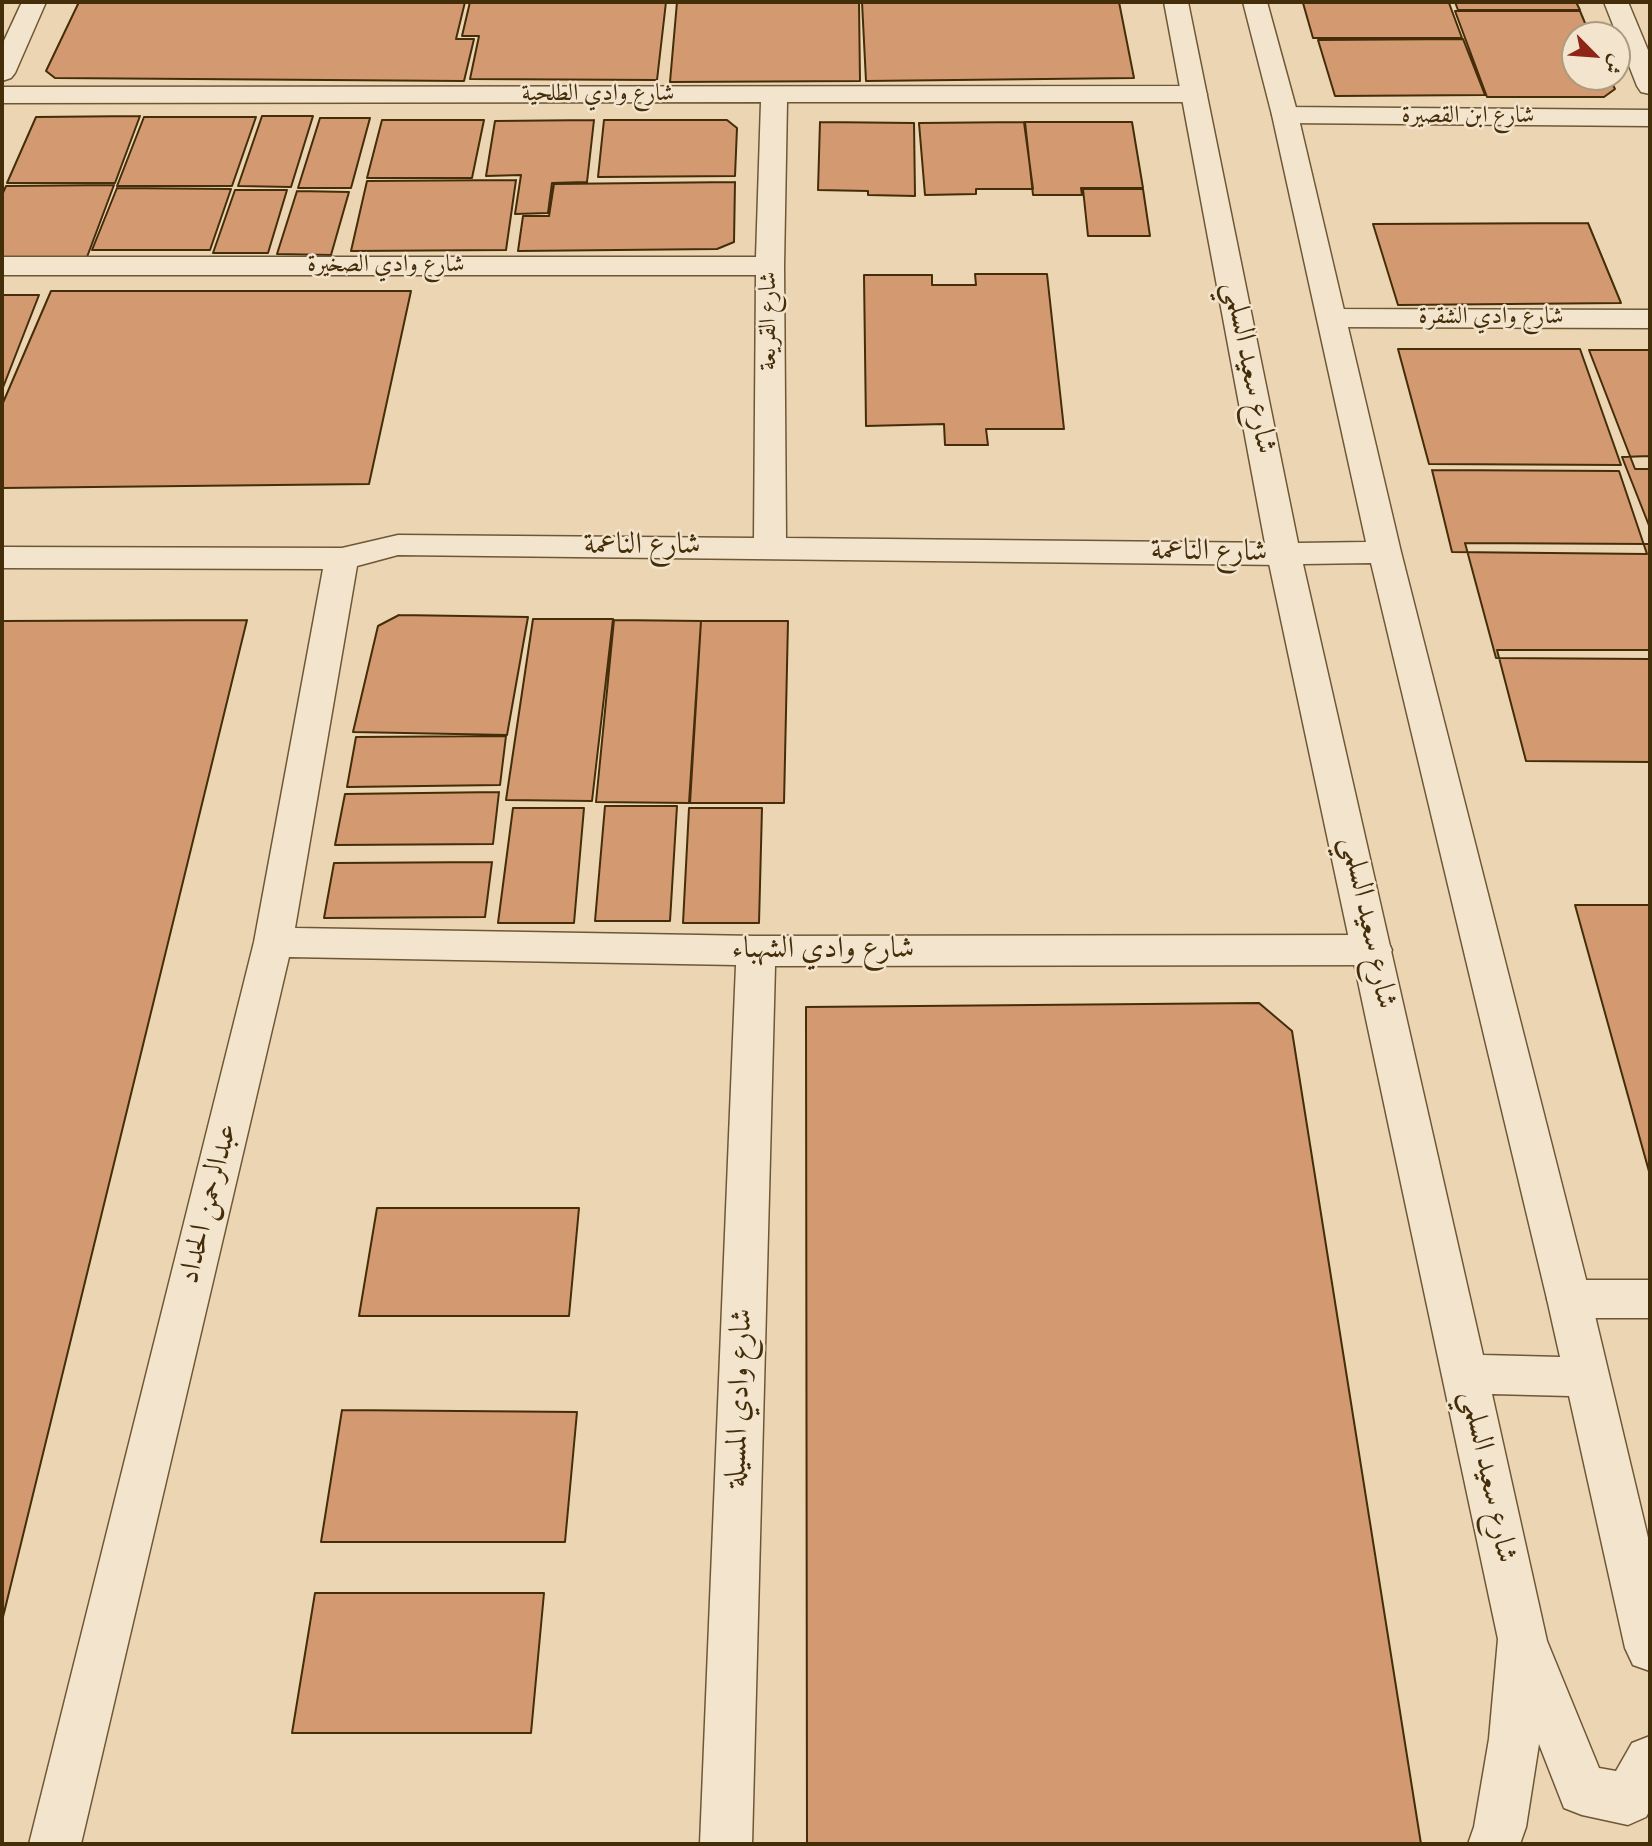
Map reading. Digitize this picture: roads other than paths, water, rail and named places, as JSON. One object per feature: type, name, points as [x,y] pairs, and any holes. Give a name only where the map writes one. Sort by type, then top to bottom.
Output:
[{"type":"street","points":[[2,74],[34,2]]},
{"type":"street","name":"شارع سعيد السلمي","points":[[1176,2],[1284,554],[1523,1639],[1514,1739],[1500,1827],[1494,1844]]},
{"type":"street","points":[[1255,2],[1285,116],[1385,552],[1569,1299],[1650,1648]]},
{"type":"street","points":[[1616,2],[1650,86]]},
{"type":"street","name":"شارع وادي الطلحية","points":[[2,95],[1194,94]]},
{"type":"street","name":"شارع القريعة","points":[[770,547],[770,266],[774,95]]},
{"type":"street","name":"شارع ابن القصيرة","points":[[1285,116],[1650,118]]},
{"type":"street","name":"شارع وادي الصخيرة","points":[[2,265],[770,266]]},
{"type":"street","name":"شارع وادي الشقرة","points":[[1332,318],[1650,318]]},
{"type":"street","name":"شارع الناعمة","points":[[2,557],[342,559],[398,545],[1284,554],[1385,552]]},
{"type":"street","name":"عبدالرحمن الحداد","points":[[55,1844],[273,942],[342,559]]},
{"type":"street","name":"شارع وادي الشهباء","points":[[273,942],[756,951],[1373,950]]},
{"type":"street","name":"شارع وادي المسيلة","points":[[726,1844],[756,951]]},
{"type":"street","points":[[1569,1299],[1650,1299]]},
{"type":"street","points":[[1465,1374],[1587,1377]]},
{"type":"street","points":[[1523,1639],[1582,1790],[1628,1799],[1650,1761]]}]
